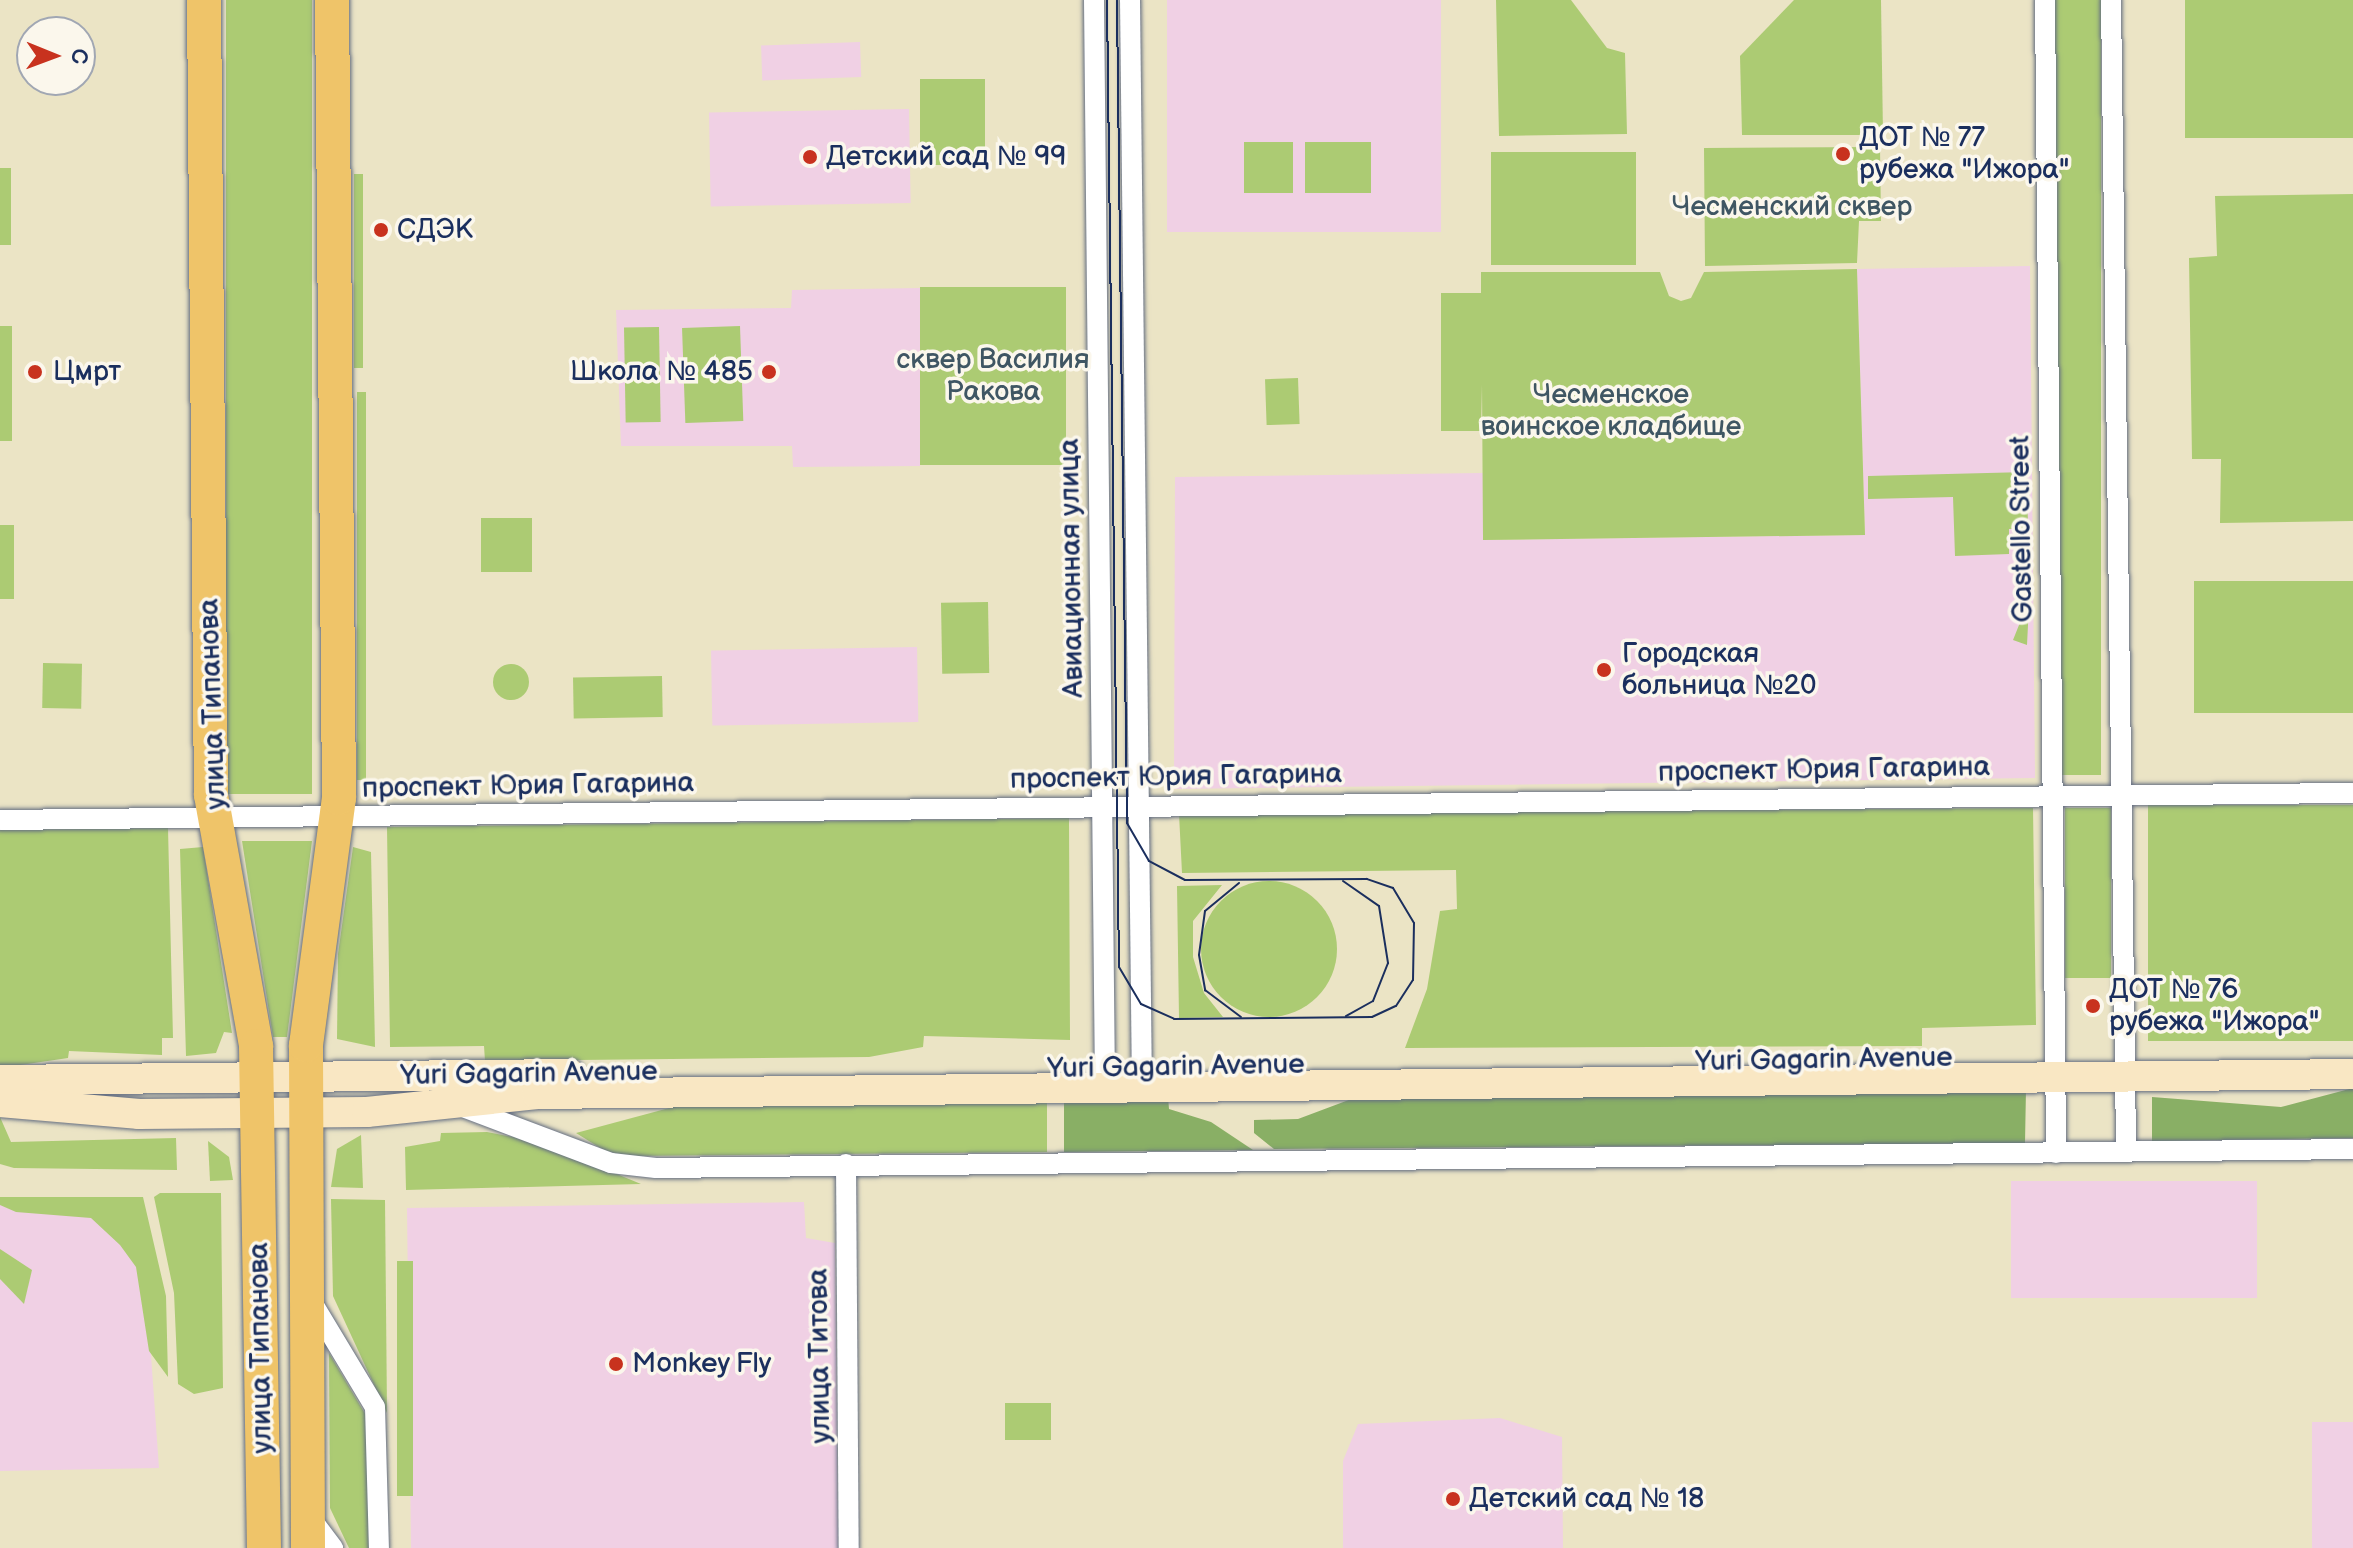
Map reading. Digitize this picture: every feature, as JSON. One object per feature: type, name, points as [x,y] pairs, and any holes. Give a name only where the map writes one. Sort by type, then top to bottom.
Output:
[{"type":"main road","name":"улица Типанова","points":[[204,0],[216,818],[258,1077],[264,1548]]},
{"type":"main road","name":"улица Типанова","points":[[308,1531],[305,1076],[336,817],[332,0]]},
{"type":"main road","name":"Yuri Gagarin Avenue","points":[[2125,1067],[2353,1055]]},
{"type":"main road","name":"Yuri Gagarin Avenue","points":[[0,1102],[76,1112],[304,1112],[452,1104],[553,1094],[1142,1077],[2056,1067],[2353,1074]]},
{"type":"main road","name":"Yuri Gagarin Avenue","points":[[0,1080],[305,1076],[1105,1078]]},
{"type":"street","name":"Авиационная улица","points":[[1094,0],[1105,1078]]},
{"type":"street","points":[[1130,0],[1142,1077]]},
{"type":"street","name":"Gastello Street","points":[[2045,0],[2056,1067]]},
{"type":"street","points":[[2111,0],[2126,1151]]},
{"type":"street","name":"проспект Юрия Гагарина","points":[[0,820],[2353,793]]},
{"type":"street","points":[[2056,1067],[2056,1153]]},
{"type":"street","name":"Yuri Gagarin Avenue","points":[[452,1104],[631,1166],[2353,1149]]},
{"type":"street","name":"улица Титова","points":[[846,1164],[849,1548]]},
{"type":"street","points":[[306,1294],[375,1407],[379,1548]]},
{"type":"street","points":[[308,1531],[333,1548]]},
{"type":"shaded area","points":[[1167,0],[1441,0],[1441,232],[1167,232]]},
{"type":"shaded area","points":[[860,42],[861,77],[762,80],[761,45]]},
{"type":"shaded area","name":"Детский сад № 99","points":[[909,109],[911,203],[711,206],[709,112]]},
{"type":"shaded area","name":"Городская больница №20","points":[[2030,266],[2035,778],[1174,789],[1175,477],[1483,473],[1484,540],[1865,535],[1857,269]]},
{"type":"shaded area","name":"Школа № 485","points":[[920,288],[920,466],[793,467],[792,446],[621,446],[616,310],[791,308],[792,290]]},
{"type":"shaded area","points":[[917,647],[918,722],[712,726],[711,651]]},
{"type":"shaded area","points":[[2011,1181],[2257,1181],[2257,1298],[2011,1298]]},
{"type":"shaded area","points":[[804,1202],[806,1238],[835,1243],[838,1548],[411,1548],[407,1208]]},
{"type":"shaded area","points":[[0,1204],[92,1211],[144,1257],[159,1468],[0,1471]]},
{"type":"shaded area","name":"Детский сад № 18","points":[[1500,1418],[1562,1437],[1563,1548],[1343,1548],[1343,1461],[1358,1424]]},
{"type":"shaded area","points":[[2312,1422],[2353,1422],[2353,1548],[2312,1548]]},
{"type":"green space","points":[[226,0],[312,0],[312,794],[226,794]]},
{"type":"green space","name":"Чесменский сквер","points":[[1496,0],[1571,0],[1607,48],[1625,53],[1627,134],[1499,136]]},
{"type":"green space","name":"Чесменский сквер","points":[[1794,0],[1881,0],[1883,135],[1742,135],[1740,56]]},
{"type":"green space","points":[[2054,0],[2101,0],[2101,775],[2054,775]]},
{"type":"green space","points":[[2185,0],[2353,0],[2353,138],[2185,138]]},
{"type":"green space","points":[[920,79],[985,79],[985,165],[920,165]]},
{"type":"green space","points":[[1244,142],[1293,142],[1293,193],[1244,193]]},
{"type":"green space","points":[[1305,142],[1371,142],[1371,193],[1305,193]]},
{"type":"green space","name":"Чесменский сквер","points":[[1880,147],[1881,221],[1859,221],[1857,263],[1705,266],[1704,148]]},
{"type":"green space","name":"Чесменский сквер","points":[[1491,152],[1636,152],[1636,265],[1491,265]]},
{"type":"green space","points":[[0,168],[11,168],[11,245],[0,245]]},
{"type":"green space","points":[[354,174],[363,174],[363,368],[354,368]]},
{"type":"green space","points":[[2353,194],[2353,521],[2220,523],[2221,459],[2192,459],[2189,258],[2217,256],[2215,196]]},
{"type":"green space","name":"Чесменское воинское кладбище","points":[[1857,269],[1865,535],[1483,540],[1482,384],[1481,431],[1441,431],[1441,293],[1481,293],[1481,272],[1660,272],[1669,296],[1681,301],[1691,298],[1704,272]]},
{"type":"green space","name":"сквер Василия Ракова","points":[[920,287],[1066,287],[1066,465],[920,465]]},
{"type":"green space","points":[[0,326],[12,326],[12,441],[0,441]]},
{"type":"green space","points":[[740,326],[743,421],[685,423],[682,328]]},
{"type":"green space","points":[[659,327],[661,422],[626,423],[624,328]]},
{"type":"green space","points":[[1298,378],[1300,424],[1267,425],[1265,379]]},
{"type":"green space","points":[[357,392],[366,392],[366,780],[357,780]]},
{"type":"green space","points":[[2027,472],[2028,529],[2009,529],[2009,554],[1955,556],[1953,497],[1868,499],[1868,476]]},
{"type":"green space","points":[[481,518],[532,518],[532,572],[481,572]]},
{"type":"green space","points":[[0,525],[14,525],[14,599],[0,599]]},
{"type":"green space","points":[[2029,574],[2027,645],[2013,640],[2021,620],[2014,593],[2016,579]]},
{"type":"green space","points":[[2194,581],[2353,581],[2353,713],[2194,713]]},
{"type":"green space","points":[[988,602],[989,673],[942,674],[941,603]]},
{"type":"green space","points":[[43,663],[82,664],[81,709],[42,708]]},
{"type":"green space","points":[[511,664],[524,669],[529,682],[524,695],[511,700],[498,695],[493,682],[498,669]]},
{"type":"green space","points":[[662,676],[663,717],[574,719],[573,678]]},
{"type":"green space","points":[[2148,805],[2353,805],[2353,1041],[2148,1041]]},
{"type":"green space","points":[[2033,808],[2036,1025],[1922,1028],[1922,1046],[1405,1048],[1427,989],[1440,911],[1457,909],[1456,870],[1182,873],[1179,814]]},
{"type":"green space","points":[[2065,808],[2111,808],[2111,978],[2065,978]]},
{"type":"green space","points":[[1069,818],[1070,1040],[924,1036],[923,1047],[869,1057],[485,1061],[484,1046],[390,1047],[387,827]]},
{"type":"green space","points":[[168,828],[173,1038],[162,1038],[162,1055],[69,1051],[68,1058],[0,1068],[0,830]]},
{"type":"green space","points":[[242,841],[312,841],[287,1037],[273,1037]]},
{"type":"green space","points":[[203,847],[232,1033],[224,1032],[216,1053],[186,1056],[180,849]]},
{"type":"green space","points":[[353,847],[371,852],[375,1047],[337,1039],[338,954]]},
{"type":"green space","points":[[1269,881],[1295,886],[1317,901],[1332,923],[1337,949],[1332,975],[1317,997],[1295,1012],[1269,1017],[1243,1012],[1221,997],[1206,975],[1201,949],[1206,923],[1221,901],[1243,886]]},
{"type":"green space","points":[[1222,885],[1193,921],[1193,957],[1204,993],[1223,1017],[1179,1018],[1177,886]]},
{"type":"green space","points":[[2353,1088],[2353,1138],[2152,1141],[2152,1097],[2281,1107]]},
{"type":"green space","points":[[2026,1089],[2025,1143],[1274,1149],[1254,1133],[1254,1120],[1298,1119],[1354,1098]]},
{"type":"green space","points":[[1168,1097],[1169,1109],[1211,1122],[1253,1150],[1064,1152],[1064,1098]]},
{"type":"green space","points":[[1047,1100],[1047,1152],[630,1156],[605,1151],[576,1133],[684,1104]]},
{"type":"green space","points":[[0,1117],[11,1142],[176,1138],[177,1170],[14,1168],[0,1164]]},
{"type":"green space","points":[[487,1132],[539,1142],[641,1184],[406,1190],[405,1147],[440,1141],[441,1133]]},
{"type":"green space","points":[[361,1135],[363,1188],[331,1187],[337,1149]]},
{"type":"green space","points":[[208,1141],[229,1157],[233,1180],[210,1181]]},
{"type":"green space","points":[[160,1193],[221,1193],[223,1388],[194,1394],[178,1384],[174,1293],[154,1197]]},
{"type":"green space","points":[[0,1197],[143,1197],[166,1296],[168,1377],[149,1351],[136,1267],[120,1245],[91,1218],[16,1212],[0,1205]]},
{"type":"green space","points":[[331,1199],[385,1200],[387,1413],[333,1296]]},
{"type":"green space","points":[[0,1249],[32,1270],[24,1304],[0,1279]]},
{"type":"green space","points":[[397,1261],[413,1261],[413,1496],[397,1496]]},
{"type":"green space","points":[[329,1353],[367,1417],[370,1548],[349,1548],[330,1508]]},
{"type":"green space","points":[[1005,1403],[1051,1403],[1051,1440],[1005,1440]]},
{"type":"tram line","points":[[1107,0],[1119,967],[1141,1004],[1174,1019],[1372,1017],[1396,1006],[1413,980],[1414,923],[1393,888],[1367,879],[1185,880],[1149,861],[1127,823],[1117,0]]},
{"type":"tram line","points":[[1343,881],[1379,906],[1388,963],[1373,1001],[1346,1016]]},
{"type":"tram line","points":[[1239,883],[1205,911],[1199,955],[1205,990],[1241,1017]]},
{"type":"place","name":"ДОТ № 77 рубежа \"Ижора\"","points":[[1843,154]]},
{"type":"place","name":"Детский сад № 99","points":[[810,157]]},
{"type":"place","name":"СДЭК","points":[[381,230]]},
{"type":"place","name":"Цмрт","points":[[35,372]]},
{"type":"place","name":"Школа № 485","points":[[769,372]]},
{"type":"place","name":"Городская больница №20","points":[[1604,670]]},
{"type":"place","name":"ДОТ № 76 рубежа \"Ижора\"","points":[[2093,1006]]},
{"type":"place","name":"Monkey Fly","points":[[616,1364]]},
{"type":"place","name":"Детский сад № 18","points":[[1453,1499]]}]
